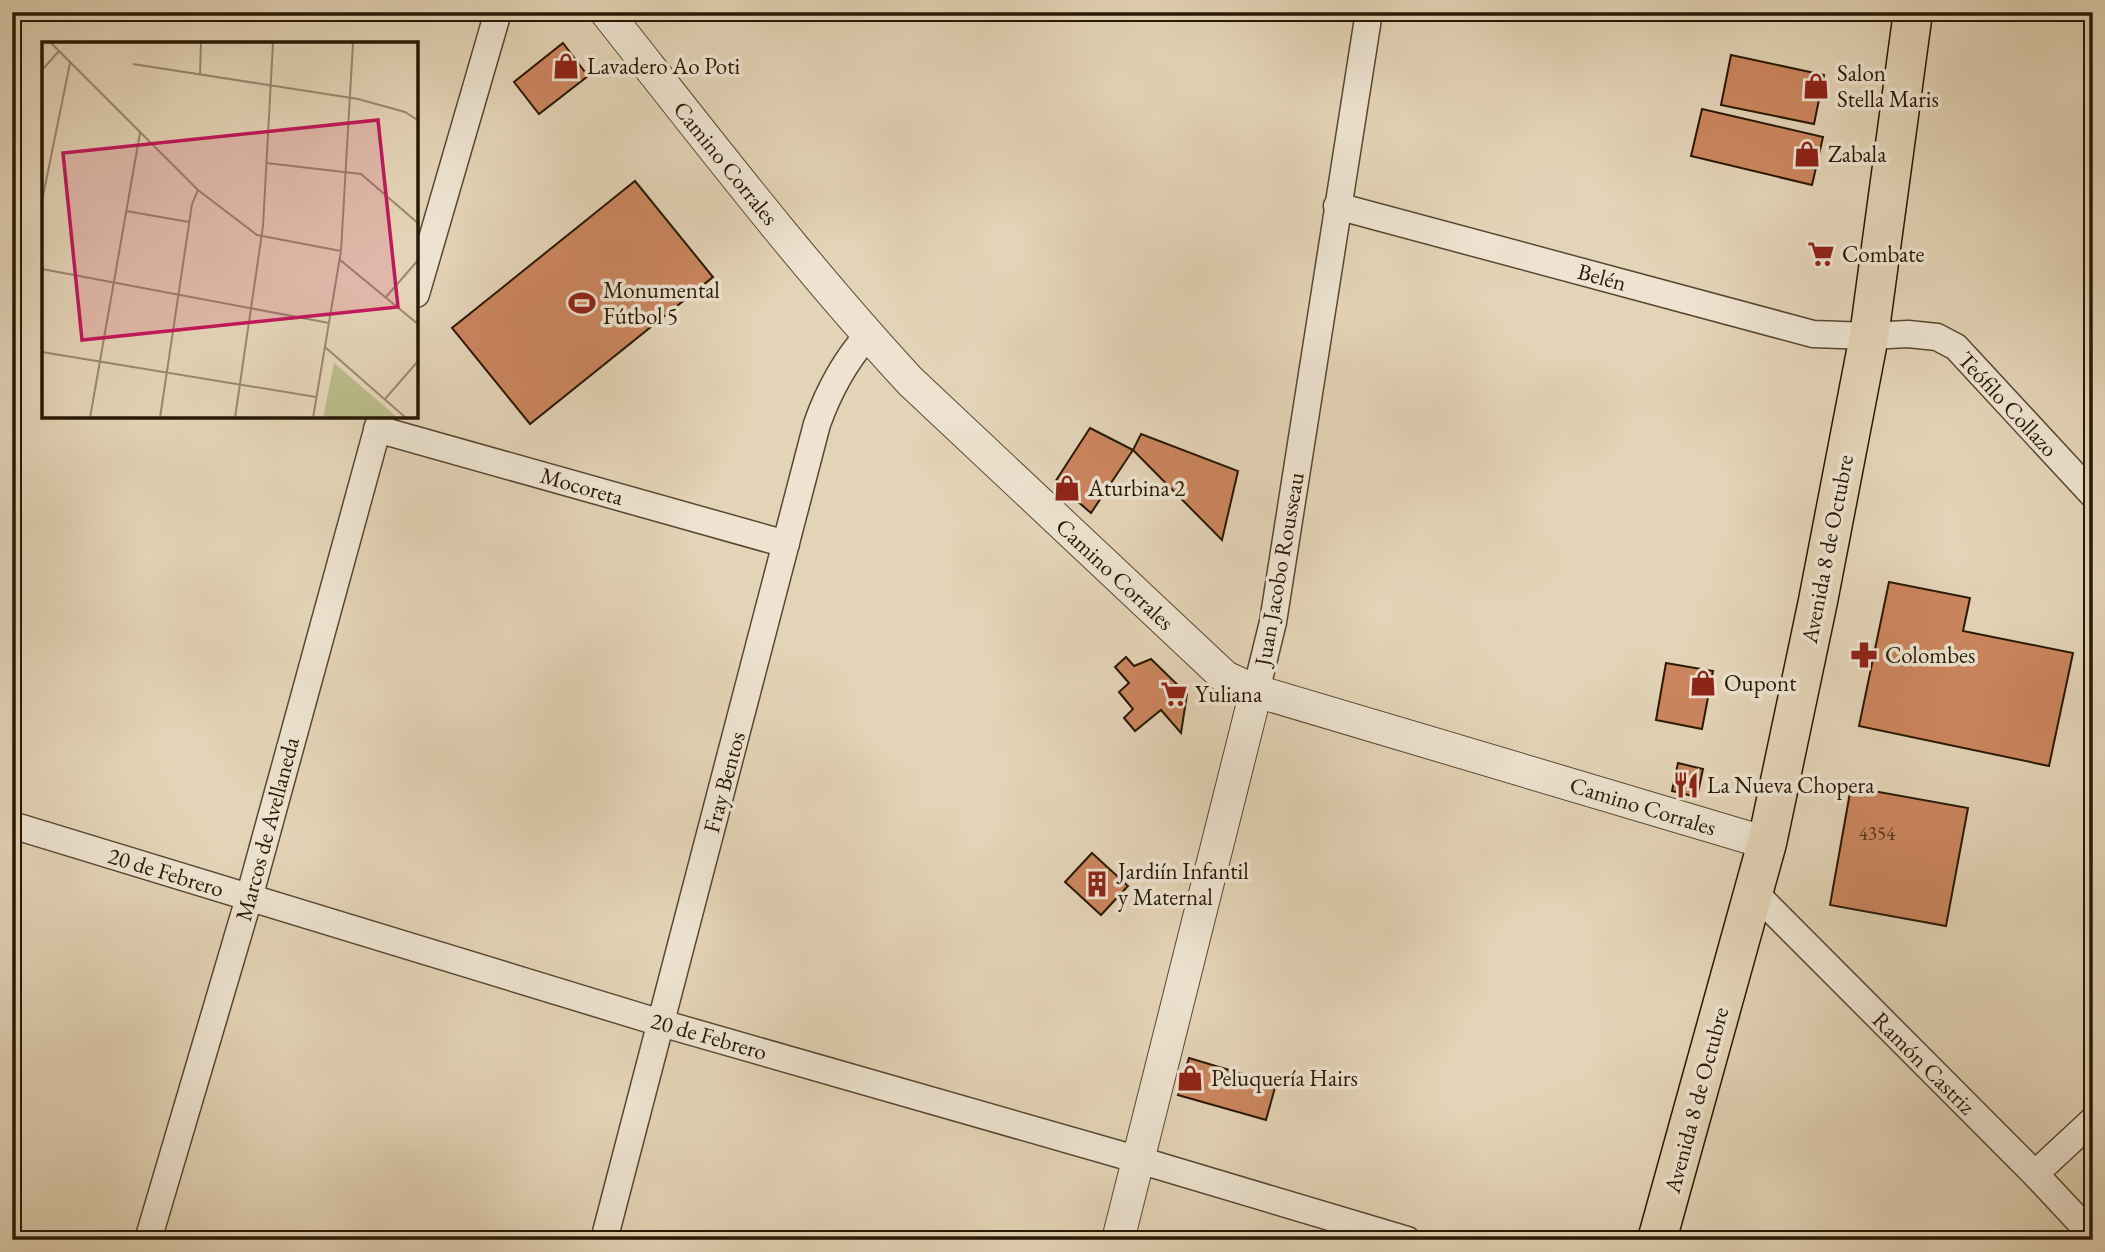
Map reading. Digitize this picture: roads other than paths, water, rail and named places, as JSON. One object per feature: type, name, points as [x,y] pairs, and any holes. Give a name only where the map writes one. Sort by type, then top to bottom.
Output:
[{"type":"main road","name":"Avenida 8 de Octubre","points":[[1657,1240],[1767,843],[1818,601],[1869,336],[1913,12]]},
{"type":"street","points":[[418,287],[498,12]]},
{"type":"street","name":"Camino Corrales","points":[[606,12],[812,270],[868,335],[911,380],[1225,677],[1256,691],[1767,843]]},
{"type":"street","name":"Juan Jacobo Rousseau","points":[[1118,1240],[1273,622],[1369,12]]},
{"type":"street","name":"Belén","points":[[1337,206],[1813,334],[1869,336]]},
{"type":"street","name":"Teófilo Collazo","points":[[1869,336],[1908,334],[1937,337],[1956,347],[2093,495]]},
{"type":"street","name":"Fray Bentos","points":[[604,1240],[817,424],[828,395],[852,354],[868,335]]},
{"type":"street","name":"Mocoreta","points":[[379,423],[786,544]]},
{"type":"street","name":"Marcos de Avellaneda","points":[[148,1240],[249,898],[379,423]]},
{"type":"street","name":"20 de Febrero","points":[[12,825],[660,1023],[1407,1240]]},
{"type":"street","name":"Ramón Castriz","points":[[1754,892],[2035,1174],[2093,1236]]},
{"type":"street","points":[[2035,1174],[2093,1120]]},
{"type":"place","name":"Lavadero Ao Poti","points":[[566,66]]},
{"type":"place","name":"Salon Stella Maris","points":[[1816,86]]},
{"type":"place","name":"Zabala","points":[[1807,154]]},
{"type":"place","name":"Combate","points":[[1821,254]]},
{"type":"place","name":"Monumental Fútbol 5","points":[[582,303]]},
{"type":"place","name":"Aturbina 2","points":[[1067,488]]},
{"type":"place","name":"Colombes","points":[[1864,655]]},
{"type":"place","name":"Oupont","points":[[1703,683]]},
{"type":"place","name":"Yuliana","points":[[1174,694]]},
{"type":"place","name":"La Nueva Chopera","points":[[1686,785]]},
{"type":"place","name":"Jardiín Infantil y Maternal","points":[[1097,884]]},
{"type":"place","name":"Peluquería Hairs","points":[[1190,1078]]}]
